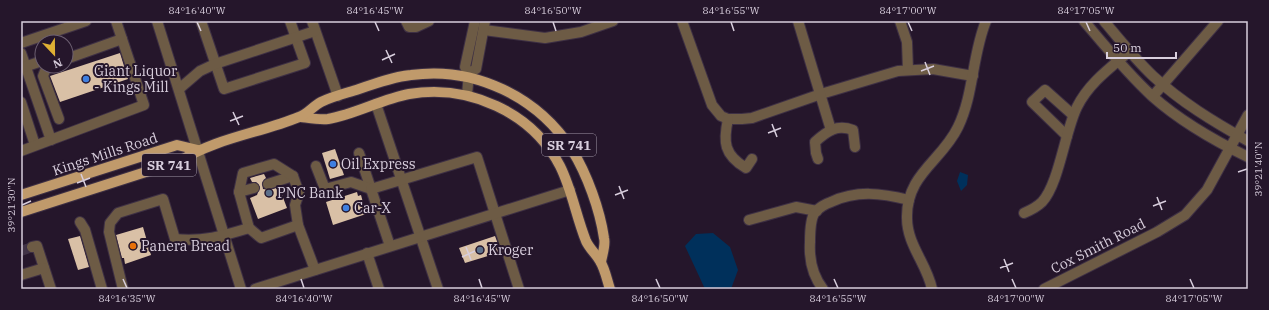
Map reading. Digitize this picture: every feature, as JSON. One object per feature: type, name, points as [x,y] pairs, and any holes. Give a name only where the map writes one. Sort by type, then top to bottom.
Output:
[{"type":"main road","name":"SR 741","points":[[21,212],[180,161],[198,150],[301,117],[321,102],[385,80],[411,74],[469,75],[496,86],[534,108],[552,125],[568,144],[589,181],[605,239],[601,262]]},
{"type":"main road","name":"SR 741","points":[[301,117],[328,119],[410,94],[438,93],[467,95],[486,101],[512,114],[535,131],[559,166],[570,190],[587,242],[601,262],[610,289]]},
{"type":"main road","name":"Kings Mills Road","points":[[21,196],[177,145],[198,150]]},
{"type":"street","points":[[21,43],[86,21]]},
{"type":"street","points":[[21,151],[144,106],[116,21]]},
{"type":"street","points":[[157,21],[241,289]]},
{"type":"street","points":[[201,21],[224,90],[304,64],[290,21]]},
{"type":"street","points":[[312,21],[338,96]]},
{"type":"street","points":[[406,21],[409,27],[416,27],[429,21]]},
{"type":"street","points":[[467,95],[469,75],[465,67],[475,21]]},
{"type":"street","points":[[469,75],[476,69],[485,26],[545,38],[581,32],[613,21]]},
{"type":"street","points":[[682,21],[712,105],[716,112],[728,118],[752,118],[878,76],[908,70],[933,69],[973,76]]},
{"type":"street","points":[[798,21],[831,130]]},
{"type":"street","points":[[900,21],[907,42],[908,70]]},
{"type":"street","points":[[932,289],[927,273],[917,255],[908,233],[906,218],[909,200],[918,177],[945,147],[957,129],[968,102],[986,21]]},
{"type":"street","points":[[1084,21],[1118,61],[1152,96],[1172,112],[1229,148],[1248,157]]},
{"type":"street","points":[[1104,21],[1162,84],[1192,107],[1248,141]]},
{"type":"street","points":[[1152,96],[1218,21]]},
{"type":"street","points":[[179,89],[200,71],[215,64],[316,31]]},
{"type":"street","points":[[74,50],[121,36]]},
{"type":"street","points":[[74,56],[121,36]]},
{"type":"street","points":[[1024,213],[1037,206],[1047,196],[1073,115],[1087,90],[1130,51]]},
{"type":"street","points":[[21,53],[23,67],[51,140]]},
{"type":"street","points":[[23,67],[34,64]]},
{"type":"street","points":[[44,74],[43,76],[58,119]]},
{"type":"street","points":[[1066,136],[1032,102],[1045,90],[1073,115]]},
{"type":"street","points":[[21,102],[26,131],[35,146]]},
{"type":"street","points":[[376,104],[438,289]]},
{"type":"street","name":"Cox Smith Road","points":[[1044,289],[1157,232],[1185,215],[1207,190],[1248,115]]},
{"type":"street","points":[[728,118],[725,141],[734,160],[746,168],[752,159]]},
{"type":"street","points":[[818,158],[815,142],[831,130],[844,127],[853,130],[855,147]]},
{"type":"street","points":[[359,152],[390,246]]},
{"type":"street","points":[[316,166],[326,190],[352,182],[371,189],[476,157],[519,289]]},
{"type":"street","points":[[298,225],[261,238],[249,228],[239,192],[243,173],[274,164],[293,176],[299,193],[295,205],[298,225],[315,270]]},
{"type":"street","points":[[268,184],[293,176]]},
{"type":"street","points":[[239,192],[254,188]]},
{"type":"street","points":[[255,289],[570,190]]},
{"type":"street","points":[[823,289],[814,273],[810,251],[812,222],[817,211],[826,204],[838,198],[859,194],[874,193],[909,200]]},
{"type":"street","points":[[122,286],[109,232],[110,223],[118,213],[163,199],[175,239],[196,241],[225,236],[249,228]]},
{"type":"street","points":[[749,220],[796,207],[817,211]]},
{"type":"street","points":[[80,222],[85,230],[102,289]]},
{"type":"street","points":[[32,248],[37,246],[51,289]]},
{"type":"street","points":[[367,253],[379,289]]},
{"type":"street","points":[[21,275],[44,268]]},
{"type":"water","points":[[960,172],[968,175],[967,185],[961,191],[957,181]]},
{"type":"water","points":[[713,233],[730,247],[738,270],[731,289],[705,289],[685,246],[696,234]]},
{"type":"building","points":[[120,53],[128,79],[60,102],[50,76],[56,74],[74,74],[74,68]]},
{"type":"building","name":"Oil Express","points":[[335,149],[344,175],[330,179],[322,153]]},
{"type":"building","name":"PNC Bank","points":[[264,174],[266,178],[262,183],[263,189],[270,190],[279,187],[287,208],[258,219],[250,198],[257,195],[260,187],[256,182],[252,182],[250,178]]},
{"type":"building","name":"Car-X","points":[[357,192],[358,196],[361,195],[366,214],[333,225],[326,202]]},
{"type":"building","name":"Panera Bread","points":[[143,227],[151,255],[125,264],[116,235]]},
{"type":"building","points":[[80,236],[89,267],[78,270],[68,239]]},
{"type":"building","name":"Kroger","points":[[495,236],[501,252],[465,263],[459,248]]},
{"type":"tunnel","points":[[21,251],[32,247]]},
{"type":"place","name":"Giant Liquor - Kings Mill","points":[[86,79]]},
{"type":"place","name":"Oil Express","points":[[333,164]]},
{"type":"place","name":"PNC Bank","points":[[269,193]]},
{"type":"place","name":"Car-X","points":[[346,208]]},
{"type":"place","name":"Panera Bread","points":[[133,246]]},
{"type":"place","name":"Kroger","points":[[480,250]]}]
